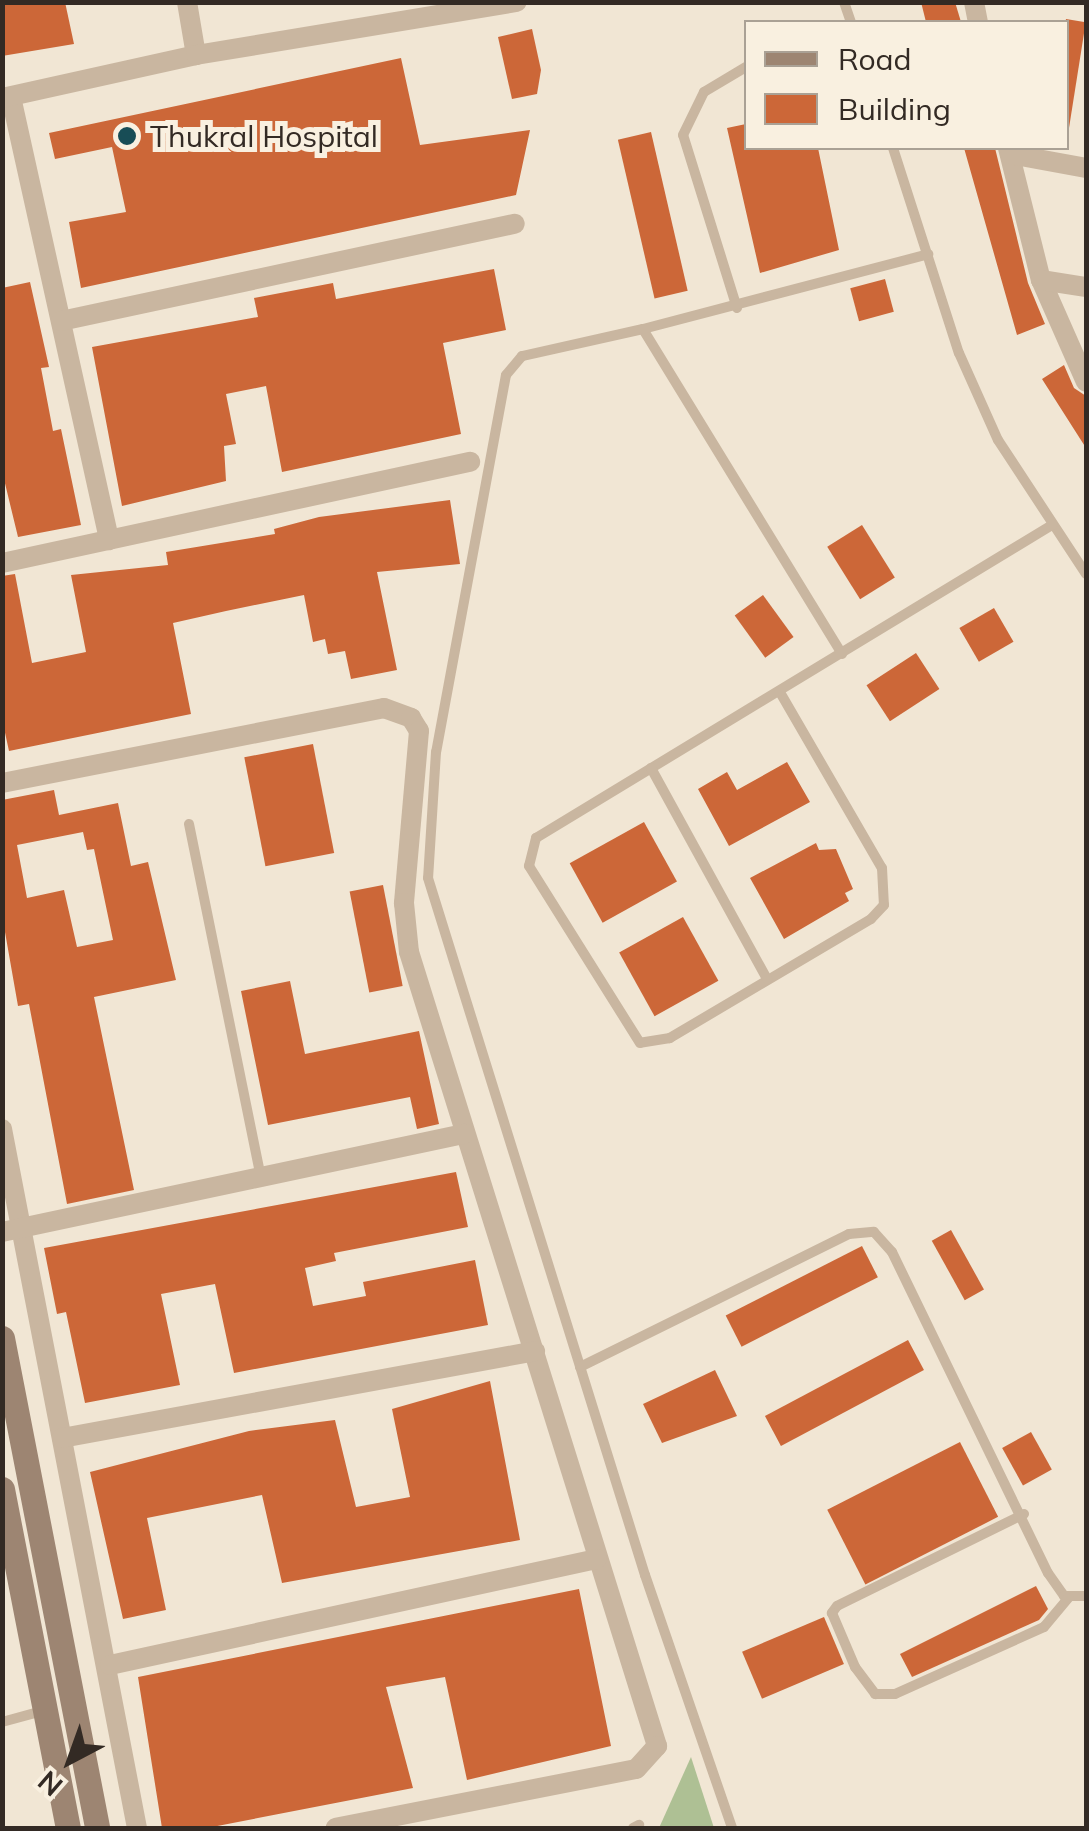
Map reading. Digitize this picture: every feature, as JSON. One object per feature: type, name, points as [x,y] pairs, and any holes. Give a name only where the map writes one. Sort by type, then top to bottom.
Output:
[{"type":"street","points":[[188,2],[196,56]]},
{"type":"street","points":[[108,540],[7,98],[196,56],[517,2]]},
{"type":"street","points":[[1086,168],[1009,151],[1041,280],[1086,382]]},
{"type":"street","points":[[60,321],[515,224]]},
{"type":"street","points":[[1041,280],[1086,287]]},
{"type":"street","points":[[2,564],[470,462]]},
{"type":"street","points":[[2,784],[384,708],[411,718],[419,731],[404,928],[464,1134],[657,1746],[645,1765],[336,1828]]},
{"type":"street","points":[[2,1129],[12,1230],[62,1438],[110,1665],[137,1828]]},
{"type":"street","points":[[12,1230],[464,1134]]},
{"type":"street","points":[[2,1338],[97,1828]]},
{"type":"street","points":[[62,1438],[535,1351]]},
{"type":"street","points":[[2,1488],[68,1828]]},
{"type":"street","points":[[110,1665],[597,1559]]},
{"type":"lane","points":[[737,308],[683,135],[704,92],[744,68]]},
{"type":"lane","points":[[894,150],[959,353],[998,440],[1086,574]]},
{"type":"lane","points":[[732,1828],[438,921],[428,878],[436,752],[506,375],[522,356],[737,308],[928,254]]},
{"type":"lane","points":[[642,330],[842,654]]},
{"type":"lane","points":[[781,694],[882,868],[886,887],[872,920],[670,1038],[640,1043],[529,866],[529,850],[550,825],[781,694],[1052,524]]},
{"type":"lane","points":[[650,768],[767,980]]},
{"type":"lane","points":[[189,824],[261,1178]]},
{"type":"lane","points":[[580,1367],[849,1234],[874,1232],[892,1252],[1024,1514],[1048,1573],[1068,1598]]},
{"type":"lane","points":[[1024,1514],[837,1606],[832,1612],[855,1667],[875,1694],[895,1694],[1044,1626],[1068,1598],[1086,1596]]},
{"type":"lane","points":[[2,1722],[47,1710]]},
{"type":"green space","points":[[691,1757],[714,1828],[659,1828]]},
{"type":"building","points":[[2,2],[65,2],[74,44],[2,56]]},
{"type":"building","points":[[921,2],[955,2],[960,20],[926,20]]},
{"type":"building","points":[[1066,19],[1086,22],[1069,128]]},
{"type":"building","points":[[532,29],[541,70],[537,94],[512,99],[498,37]]},
{"type":"building","points":[[401,58],[420,145],[530,130],[516,195],[81,288],[69,222],[126,212],[112,147],[55,159],[49,133]]},
{"type":"building","points":[[744,124],[744,150],[818,150],[839,250],[760,273],[727,128]]},
{"type":"building","points":[[651,132],[688,291],[655,298],[618,140]]},
{"type":"building","points":[[965,150],[995,150],[1028,283],[1045,324],[1017,335]]},
{"type":"building","points":[[494,269],[506,330],[443,343],[461,434],[282,472],[266,386],[226,394],[236,444],[224,446],[226,481],[122,506],[92,347],[258,317],[254,298],[333,283],[336,299]]},
{"type":"building","points":[[885,279],[894,312],[859,321],[850,288]]},
{"type":"building","points":[[30,282],[49,367],[41,368],[53,431],[61,429],[81,525],[18,537],[2,471],[2,288]]},
{"type":"building","points":[[1064,365],[1074,388],[1086,396],[1086,448],[1042,379]]},
{"type":"building","points":[[450,500],[460,564],[377,572],[397,670],[351,679],[345,651],[328,654],[325,639],[313,642],[304,595],[226,611],[173,623],[191,714],[9,751],[2,719],[2,576],[15,574],[32,663],[86,652],[71,575],[168,565],[166,552],[275,534],[274,529],[319,517]]},
{"type":"building","points":[[862,525],[895,578],[860,599],[827,547]]},
{"type":"building","points":[[763,595],[794,637],[765,658],[735,616]]},
{"type":"building","points":[[994,608],[1014,642],[979,662],[959,628]]},
{"type":"building","points":[[916,653],[939,689],[890,721],[867,685]]},
{"type":"building","points":[[313,744],[334,853],[265,866],[244,757]]},
{"type":"building","points":[[787,762],[810,802],[729,846],[698,789],[727,772],[737,790]]},
{"type":"building","points":[[54,790],[59,815],[118,803],[131,866],[148,862],[176,980],[94,997],[134,1190],[67,1204],[29,1004],[18,1006],[2,915],[2,800]],"holes":[[[83,832],[87,850],[94,849],[113,940],[77,947],[64,890],[27,898],[17,845]]]},
{"type":"building","points":[[644,822],[677,881],[603,923],[570,863]]},
{"type":"building","points":[[816,843],[819,850],[836,849],[853,889],[845,893],[849,901],[784,939],[750,878]]},
{"type":"building","points":[[383,885],[403,986],[369,993],[350,891]]},
{"type":"building","points":[[683,917],[718,981],[655,1016],[619,952]]},
{"type":"building","points":[[290,981],[305,1054],[419,1031],[439,1124],[417,1129],[410,1097],[268,1125],[241,991]]},
{"type":"building","points":[[456,1172],[468,1227],[334,1253],[336,1261],[305,1268],[313,1306],[366,1296],[363,1282],[475,1260],[488,1325],[234,1373],[215,1284],[161,1294],[180,1385],[85,1403],[66,1312],[57,1314],[44,1248]]},
{"type":"building","points":[[951,1230],[984,1289],[965,1300],[932,1241]]},
{"type":"building","points":[[862,1246],[878,1277],[742,1347],[726,1315]]},
{"type":"building","points":[[908,1340],[924,1370],[781,1446],[765,1416]]},
{"type":"building","points":[[715,1370],[737,1416],[662,1443],[643,1404]]},
{"type":"building","points":[[490,1381],[520,1540],[282,1583],[262,1495],[147,1518],[166,1610],[123,1619],[90,1472],[249,1431],[335,1420],[356,1507],[410,1497],[392,1409]]},
{"type":"building","points":[[1031,1432],[1052,1470],[1023,1486],[1002,1448]]},
{"type":"building","points":[[960,1442],[998,1517],[865,1584],[827,1510]]},
{"type":"building","points":[[1036,1586],[1048,1609],[1039,1620],[912,1677],[900,1654]]},
{"type":"building","points":[[579,1589],[611,1746],[467,1780],[445,1677],[386,1687],[413,1788],[207,1828],[162,1828],[138,1677]]},
{"type":"building","points":[[824,1617],[844,1664],[762,1699],[742,1652]]},
{"type":"place","name":"Thukral Hospital","points":[[127,136]]}]
